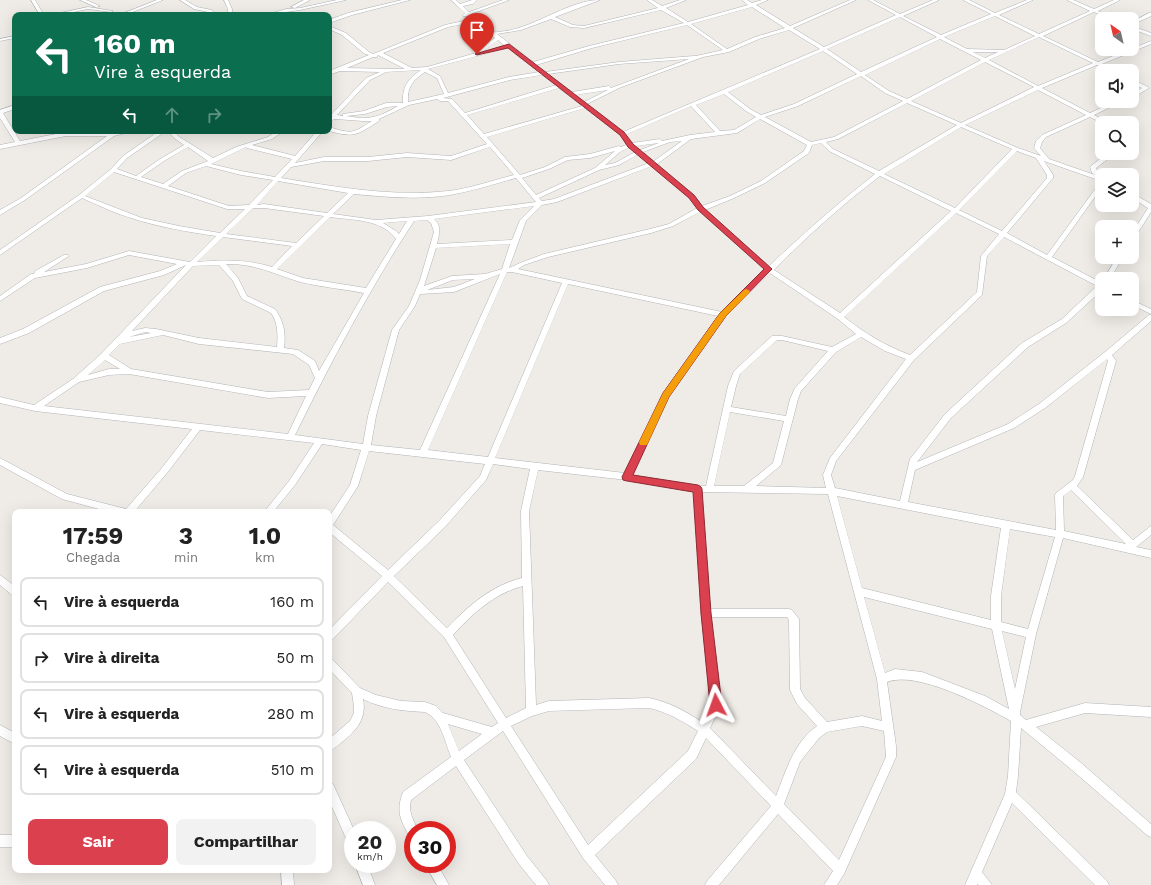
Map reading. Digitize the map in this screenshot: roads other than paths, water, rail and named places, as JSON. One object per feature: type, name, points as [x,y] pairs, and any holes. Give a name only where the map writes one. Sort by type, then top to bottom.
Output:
[{"type":"street","points":[[33,0],[40,12]]},
{"type":"street","points":[[82,0],[111,11]]},
{"type":"street","points":[[128,12],[161,0]]},
{"type":"street","points":[[182,0],[195,10],[211,12]]},
{"type":"street","points":[[226,0],[230,12]]},
{"type":"street","points":[[284,11],[308,0]]},
{"type":"street","points":[[280,12],[325,0]]},
{"type":"street","points":[[284,11],[344,0]]},
{"type":"street","points":[[332,20],[408,0]]},
{"type":"street","points":[[453,0],[475,20],[622,134],[628,146],[639,152],[692,196],[701,209],[768,269],[840,317],[861,334],[888,349],[911,358]]},
{"type":"street","points":[[459,6],[471,3],[474,0]]},
{"type":"street","points":[[332,72],[375,56],[447,26],[468,14],[507,0]]},
{"type":"street","points":[[492,33],[507,33],[598,0]]},
{"type":"street","points":[[649,0],[688,24],[724,50]]},
{"type":"street","points":[[551,17],[572,26],[584,27],[662,8],[684,0]]},
{"type":"street","points":[[744,0],[825,50],[887,92],[1016,149],[1095,178]]},
{"type":"street","points":[[524,74],[534,65],[615,40],[688,24],[766,0]]},
{"type":"street","points":[[483,136],[585,105],[617,87],[702,56],[790,28],[854,0]]},
{"type":"street","points":[[870,0],[1095,117]]},
{"type":"street","points":[[622,134],[647,122],[693,105],[825,50],[937,0]]},
{"type":"street","points":[[965,0],[1099,64],[1151,42]]},
{"type":"street","points":[[206,164],[241,173],[353,192],[376,194],[437,194],[464,190],[519,177],[547,168],[567,158],[590,156],[610,149],[651,142],[734,132],[760,117],[796,105],[940,37],[1031,0]]},
{"type":"street","points":[[1069,0],[1094,11]]},
{"type":"street","points":[[724,92],[748,110],[810,144],[823,142],[836,138],[985,60],[1041,36],[1115,0]]},
{"type":"street","points":[[67,12],[93,8],[111,11]]},
{"type":"street","points":[[300,9],[305,12]]},
{"type":"street","points":[[1139,21],[1151,14]]},
{"type":"street","points":[[447,26],[475,20]]},
{"type":"street","points":[[797,33],[798,25]]},
{"type":"street","points":[[332,28],[344,34],[367,53],[375,56]]},
{"type":"street","points":[[1139,29],[1151,35]]},
{"type":"street","points":[[0,40],[12,38]]},
{"type":"street","points":[[477,54],[484,47],[499,38]]},
{"type":"street","points":[[339,69],[386,71],[426,69],[509,46]]},
{"type":"street","points":[[964,50],[1006,51]]},
{"type":"street","points":[[358,62],[367,53]]},
{"type":"street","points":[[380,54],[412,70]]},
{"type":"street","points":[[332,118],[365,112],[386,105],[406,104],[448,98],[453,94],[524,74],[544,73],[619,63],[702,56]]},
{"type":"street","points":[[627,477],[666,395],[723,314],[768,269],[830,214],[879,174],[960,125],[1037,88],[1095,66]]},
{"type":"street","points":[[426,69],[436,74],[440,78],[443,89],[448,98],[492,145],[538,200]]},
{"type":"street","points":[[406,104],[406,87],[411,79],[426,69]]},
{"type":"street","points":[[363,70],[368,79]]},
{"type":"street","points":[[332,116],[368,79],[386,71]]},
{"type":"street","points":[[1139,84],[1146,88],[1139,92]]},
{"type":"street","points":[[463,115],[560,86]]},
{"type":"street","points":[[572,94],[617,87]]},
{"type":"street","points":[[332,130],[346,134],[356,133],[406,104]]},
{"type":"street","points":[[693,105],[719,133]]},
{"type":"street","points":[[12,108],[0,113],[12,133]]},
{"type":"street","points":[[830,885],[840,870],[891,757],[892,746],[882,679],[827,475],[833,460],[911,358],[980,293],[984,256],[1050,178],[1037,148],[1039,141],[1044,136],[1103,108]]},
{"type":"street","points":[[341,116],[363,120],[381,118]]},
{"type":"street","points":[[13,134],[18,143]]},
{"type":"street","points":[[0,147],[66,134]]},
{"type":"street","points":[[0,213],[23,199],[112,134]]},
{"type":"street","points":[[0,253],[81,196],[113,170],[120,160],[159,134]]},
{"type":"street","points":[[174,134],[213,161]]},
{"type":"street","points":[[164,187],[184,172],[270,138],[276,134]]},
{"type":"street","points":[[35,408],[76,381],[123,338],[187,263],[221,236],[297,158],[317,134]]},
{"type":"street","points":[[113,170],[229,208],[264,206],[376,222],[428,218],[571,196],[652,164],[660,160],[690,137]]},
{"type":"street","points":[[597,169],[617,164],[639,152],[669,141]]},
{"type":"street","points":[[823,142],[831,150],[1003,234],[1095,282]]},
{"type":"street","points":[[419,291],[453,289],[546,256],[671,225],[701,209],[732,197],[763,182],[807,152],[810,144]]},
{"type":"street","points":[[136,178],[162,160],[188,145]]},
{"type":"street","points":[[290,165],[324,159],[368,159],[407,155],[451,158],[492,145]]},
{"type":"street","points":[[247,146],[297,158]]},
{"type":"street","points":[[423,453],[509,270],[513,242],[523,220],[538,200],[597,169],[618,151],[628,146]]},
{"type":"street","points":[[1024,152],[1037,148]]},
{"type":"street","points":[[840,317],[955,210],[1016,149]]},
{"type":"street","points":[[1095,173],[1093,167],[1103,160]]},
{"type":"street","points":[[506,180],[514,170]]},
{"type":"street","points":[[1048,258],[1095,191]]},
{"type":"street","points":[[273,270],[353,192]]},
{"type":"street","points":[[81,196],[139,219],[221,236],[297,245]]},
{"type":"street","points":[[1139,199],[1151,207],[1139,227]]},
{"type":"street","points":[[229,208],[234,222]]},
{"type":"street","points":[[332,521],[354,486],[366,448],[372,416],[396,330],[412,306],[419,291],[433,246],[436,228],[434,222],[428,218]]},
{"type":"street","points":[[290,438],[319,378],[398,239],[412,219]]},
{"type":"street","points":[[376,222],[394,232],[398,239]]},
{"type":"street","points":[[433,246],[513,242]]},
{"type":"street","points":[[33,276],[87,266],[129,253],[187,263],[248,263],[302,280],[368,291]]},
{"type":"street","points":[[0,299],[54,262],[66,256]]},
{"type":"street","points":[[220,262],[236,280],[244,297],[273,311],[276,315],[282,335],[280,350]]},
{"type":"street","points":[[0,341],[26,331],[102,289],[162,272],[187,263]]},
{"type":"street","points":[[509,270],[723,314]]},
{"type":"street","points":[[419,291],[452,278],[488,276]]},
{"type":"street","points":[[332,634],[388,576],[442,524],[483,478],[566,282]]},
{"type":"street","points":[[903,505],[910,468],[918,454],[948,416],[1025,345],[1064,321],[1095,292]]},
{"type":"street","points":[[1139,306],[1151,312]]},
{"type":"street","points":[[910,468],[1011,426],[1042,406],[1108,354],[1151,317]]},
{"type":"street","points":[[123,338],[162,333],[199,341],[296,352],[307,359],[315,368],[319,378]]},
{"type":"street","points":[[745,490],[777,465],[794,399],[798,390],[833,350],[861,334]]},
{"type":"street","points":[[709,489],[727,409],[737,373],[775,338],[782,338],[833,350]]},
{"type":"street","points":[[971,885],[1010,794],[1013,776],[1015,715],[1031,634],[1060,534],[1059,494],[1071,485],[1079,476],[1112,361],[1108,354]]},
{"type":"street","points":[[104,356],[129,371]]},
{"type":"street","points":[[76,381],[109,372],[129,371],[268,395],[312,393]]},
{"type":"street","points":[[0,400],[35,408],[320,441],[366,448],[423,453],[627,477],[698,489],[831,491],[1006,526],[1130,546],[1151,554]]},
{"type":"street","points":[[727,409],[789,419]]},
{"type":"street","points":[[132,509],[164,471],[198,427]]},
{"type":"street","points":[[270,509],[292,483],[320,441]]},
{"type":"street","points":[[0,461],[65,497],[107,509]]},
{"type":"street","points":[[531,711],[525,511],[535,466]]},
{"type":"street","points":[[1071,485],[1130,546]]},
{"type":"street","points":[[587,854],[692,755],[705,730],[716,701],[706,613],[698,489]]},
{"type":"street","points":[[1006,526],[996,596],[996,625],[1015,715]]},
{"type":"street","points":[[332,529],[388,576],[447,634],[587,854],[612,885]]},
{"type":"street","points":[[1130,546],[1151,530]]},
{"type":"street","points":[[0,579],[12,589]]},
{"type":"street","points":[[447,634],[462,618],[500,590],[514,583],[527,581]]},
{"type":"street","points":[[858,591],[1031,634]]},
{"type":"street","points":[[706,613],[789,613],[794,619],[795,690],[797,696],[825,727]]},
{"type":"street","points":[[332,665],[356,691],[375,700],[401,706],[425,707],[432,710],[440,717],[493,732]]},
{"type":"street","points":[[882,679],[895,674],[922,677],[981,699],[1015,715],[1151,831]]},
{"type":"street","points":[[332,743],[350,728],[356,720],[360,709],[356,691]]},
{"type":"street","points":[[408,821],[403,811],[403,804],[407,796],[504,724],[531,711],[549,706],[649,703],[668,708],[705,730],[840,870]]},
{"type":"street","points":[[1025,725],[1085,708],[1151,712]]},
{"type":"street","points":[[440,717],[457,759],[523,860],[543,885]]},
{"type":"street","points":[[711,885],[778,806],[796,759],[815,734],[825,727],[862,721],[888,727]]},
{"type":"street","points":[[0,730],[12,737]]},
{"type":"street","points":[[1010,794],[1103,885]]},
{"type":"street","points":[[332,795],[344,821]]},
{"type":"street","points":[[0,841],[12,841]]},
{"type":"street","points":[[286,873],[288,885]]},
{"type":"street","points":[[364,873],[369,885]]},
{"type":"street","points":[[436,873],[443,885]]},
{"type":"street","points":[[977,874],[986,885]]}]
